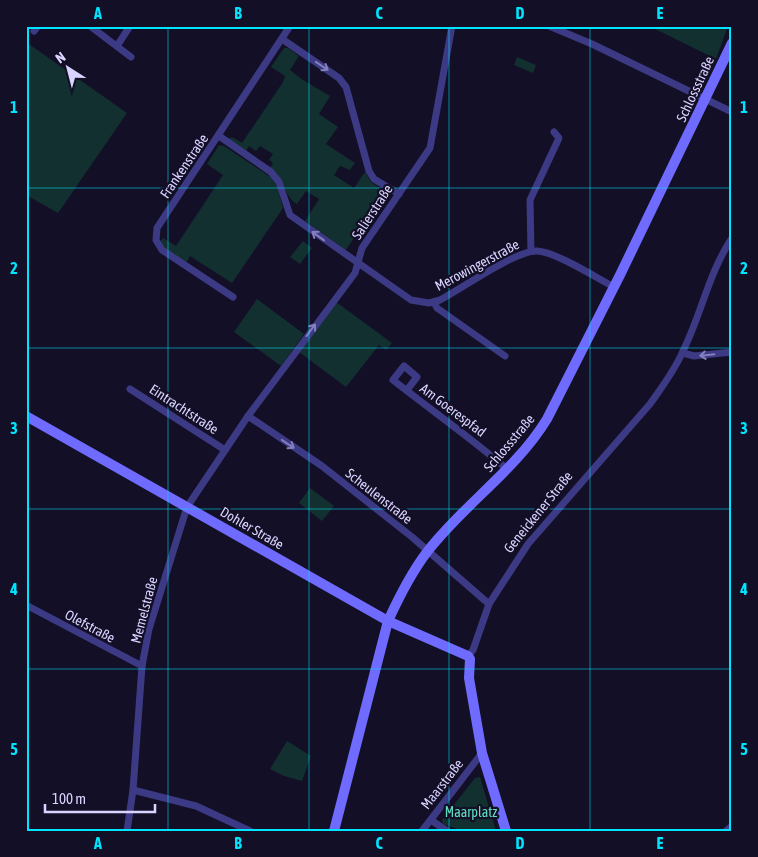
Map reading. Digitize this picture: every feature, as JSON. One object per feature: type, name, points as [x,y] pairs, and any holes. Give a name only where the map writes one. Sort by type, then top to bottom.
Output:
[{"type":"street","points":[[90,26],[131,57]]},
{"type":"street","points":[[116,46],[130,26]]},
{"type":"street","name":"Frankenstraße","points":[[233,297],[162,250],[156,240],[157,228],[290,26]]},
{"type":"street","name":"Salierstraße","points":[[248,416],[355,273],[362,248],[430,148],[452,26]]},
{"type":"street","points":[[549,26],[592,44],[732,112]]},
{"type":"street","points":[[282,39],[339,78],[346,88],[369,171],[374,178],[398,194]]},
{"type":"street","name":"Schlossstraße","points":[[334,831],[388,621],[409,578],[428,551],[536,438],[614,287],[732,43]]},
{"type":"street","name":"Merowingerstraße","points":[[531,251],[530,200],[559,138],[554,132]]},
{"type":"street","name":"Merowingerstraße","points":[[219,136],[271,172],[279,182],[290,215],[405,297],[423,303],[434,302],[515,257],[531,251],[553,256],[614,287]]},
{"type":"street","name":"Geneickener Straße","points":[[506,831],[482,753],[469,678],[470,659],[468,656],[473,650],[489,604],[528,544],[650,404],[683,353],[719,261],[732,238]]},
{"type":"street","name":"Merowingerstraße","points":[[434,302],[437,308],[505,356]]},
{"type":"street","points":[[683,353],[694,356],[732,352]]},
{"type":"street","name":"Eintrachtstraße","points":[[130,389],[224,450]]},
{"type":"street","name":"Am Goerespfad","points":[[406,390],[460,433],[476,442],[507,469]]},
{"type":"street","name":"Dohler Straße","points":[[26,416],[388,621],[468,656]]},
{"type":"street","name":"Memelstraße","points":[[127,831],[133,790],[142,666],[149,629],[187,507],[248,416]]},
{"type":"street","name":"Scheulenstraße","points":[[248,416],[322,466],[428,551],[489,604]]},
{"type":"street","name":"Olefstraße","points":[[26,605],[142,666]]},
{"type":"street","name":"Maarstraße","points":[[422,831],[482,753]]},
{"type":"street","points":[[133,790],[196,806],[250,831]]},
{"type":"street","points":[[431,820],[447,831]]},
{"type":"street","points":[[726,831],[732,826]]},
{"type":"green space","points":[[649,26],[728,26],[716,59]]},
{"type":"green space","points":[[26,42],[127,113],[58,213],[26,195]]},
{"type":"green space","points":[[284,48],[288,48],[299,56],[290,70],[330,96],[319,114],[338,127],[326,144],[355,163],[350,170],[340,166],[334,175],[354,188],[365,172],[371,182],[385,191],[346,250],[305,221],[319,199],[306,191],[297,204],[292,201],[279,177],[270,168],[273,163],[269,160],[273,154],[260,146],[256,151],[249,146],[246,151],[228,139],[232,137],[242,143],[283,82],[285,76],[271,67]]},
{"type":"green space","points":[[517,57],[536,65],[533,73],[514,65]]},
{"type":"green space","points":[[219,145],[224,146],[272,178],[277,186],[283,208],[232,283],[190,256],[186,263],[166,249],[160,242],[163,238],[176,246],[223,175],[207,164]]},
{"type":"green space","points":[[303,241],[312,248],[300,264],[290,257]]},
{"type":"green space","points":[[257,299],[304,334],[281,366],[234,332]]},
{"type":"green space","points":[[336,302],[392,343],[386,350],[379,345],[346,387],[299,352]]},
{"type":"green space","points":[[310,488],[334,506],[322,521],[299,503]]},
{"type":"green space","points":[[287,741],[311,756],[302,781],[284,776],[270,769]]},
{"type":"green space","name":"Maarplatz","points":[[480,777],[496,831],[463,831],[443,824],[442,820],[475,778]]}]
